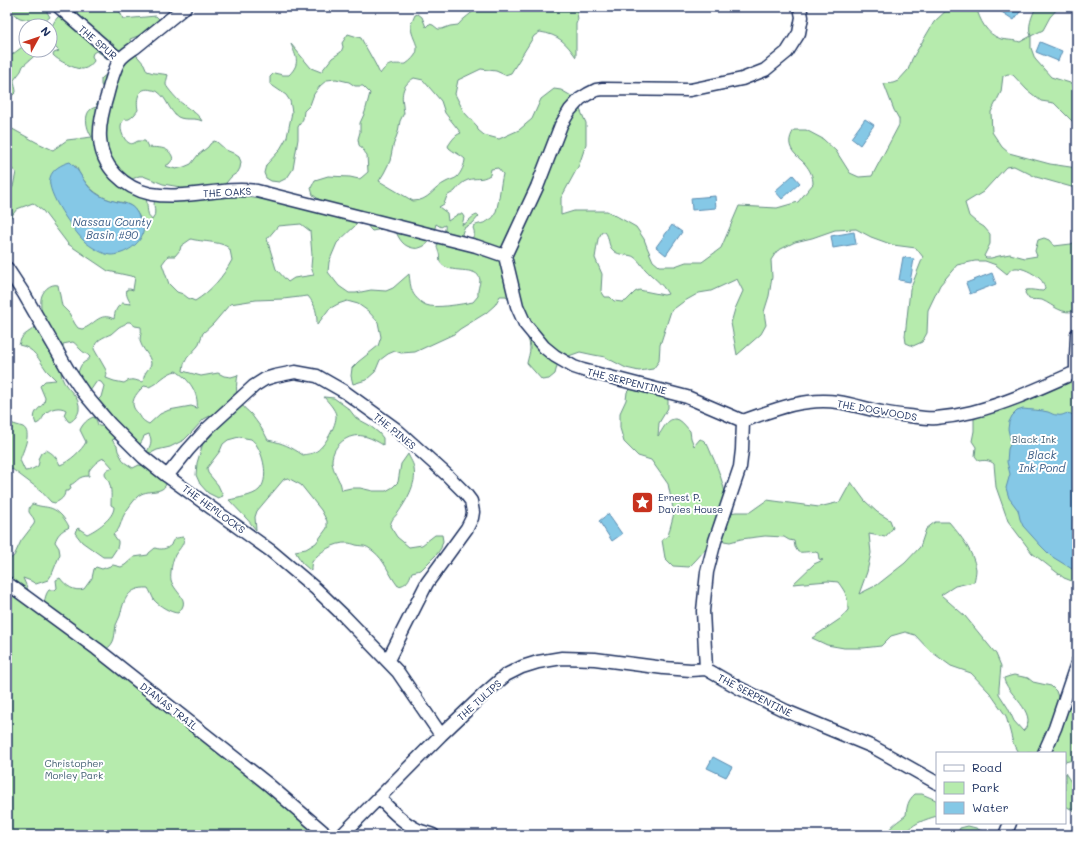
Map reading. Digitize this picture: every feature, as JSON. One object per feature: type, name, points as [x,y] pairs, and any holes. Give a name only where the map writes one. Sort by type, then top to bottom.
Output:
[{"type":"street","name":"THE SPUR","points":[[59,7],[120,60]]},
{"type":"street","points":[[120,60],[184,7]]},
{"type":"street","points":[[505,256],[536,187],[561,125],[570,110],[580,99],[596,90],[603,89],[690,90],[742,80],[765,70],[787,52],[798,33],[802,17],[800,7]]},
{"type":"street","name":"THE OAKS","points":[[120,60],[113,75],[105,102],[100,126],[100,139],[107,164],[112,172],[132,188],[150,194],[164,195],[192,195],[240,190],[257,191],[476,246],[505,256]]},
{"type":"street","name":"THE SERPENTINE","points":[[505,256],[517,306],[525,324],[544,347],[555,356],[582,370],[687,397],[744,421],[740,466],[715,541],[707,572],[703,611],[706,669],[786,712],[873,747],[936,781]]},
{"type":"street","name":"THE HEMLOCKS","points":[[7,268],[24,294],[68,370],[83,392],[114,429],[136,451],[167,476],[260,542],[338,610],[398,672],[441,736]]},
{"type":"street","points":[[1077,334],[1077,372]]},
{"type":"street","name":"THE PINES","points":[[167,476],[207,429],[254,386],[265,379],[275,376],[295,372],[317,376],[346,392],[396,429],[448,475],[465,493],[471,502],[473,512],[472,518],[466,528],[427,583],[388,660]]},
{"type":"street","name":"THE DOGWOODS","points":[[744,421],[774,410],[802,403],[825,401],[838,402],[914,417],[952,417],[988,408],[1011,400],[1077,372]]},
{"type":"street","name":"DIANAS TRAIL","points":[[7,583],[104,654],[268,785],[327,835]]},
{"type":"street","name":"THE TULIPS","points":[[342,835],[483,695],[506,675],[522,667],[538,662],[562,658],[575,658],[595,659],[664,668],[691,670],[706,669]]},
{"type":"street","points":[[1044,752],[1056,728],[1077,663]]},
{"type":"street","points":[[379,798],[403,821],[419,830],[433,835]]},
{"type":"green space","points":[[7,7],[44,7],[50,17],[20,18],[7,9]]},
{"type":"green space","points":[[66,7],[115,7],[123,19],[156,16],[159,19],[158,22],[143,34],[130,39],[132,50],[144,64],[147,71],[168,75],[166,85],[179,101],[196,114],[202,121],[178,117],[158,92],[147,89],[139,94],[137,102],[138,110],[132,117],[124,120],[121,126],[122,133],[129,143],[132,144],[138,141],[145,141],[148,147],[163,148],[169,152],[173,159],[165,166],[176,169],[191,164],[198,155],[214,141],[239,157],[241,162],[238,172],[226,183],[232,187],[324,203],[313,195],[311,188],[315,180],[328,176],[359,179],[368,172],[367,155],[359,145],[358,139],[360,123],[365,112],[370,93],[363,86],[355,86],[349,82],[336,79],[327,80],[314,94],[310,105],[304,111],[303,119],[298,127],[298,139],[293,169],[287,178],[279,182],[271,181],[266,178],[264,173],[266,165],[279,151],[287,137],[292,112],[290,101],[286,95],[270,84],[270,77],[274,73],[289,75],[293,71],[296,60],[291,44],[311,68],[321,72],[332,58],[341,52],[343,47],[342,43],[348,34],[361,38],[380,74],[389,65],[406,64],[416,54],[417,49],[411,30],[411,24],[415,15],[418,14],[422,17],[426,27],[429,24],[438,29],[442,29],[458,25],[477,7],[576,7],[578,19],[576,24],[576,57],[557,37],[540,32],[534,36],[511,73],[505,75],[496,71],[481,69],[458,80],[455,94],[464,112],[477,126],[478,130],[484,135],[499,139],[519,130],[532,119],[541,99],[554,89],[561,90],[575,98],[586,123],[586,144],[579,165],[561,198],[561,215],[574,211],[607,211],[636,227],[644,239],[653,261],[659,266],[675,266],[686,262],[702,262],[721,248],[739,206],[777,208],[798,202],[813,184],[813,181],[812,176],[804,163],[791,149],[790,140],[794,130],[806,130],[823,139],[836,151],[850,173],[859,177],[872,176],[899,125],[899,119],[884,84],[898,81],[908,70],[912,59],[934,22],[950,7],[976,7],[984,26],[996,37],[1020,42],[1031,36],[1031,48],[1035,59],[1051,77],[1070,83],[1077,89],[1077,126],[1054,103],[1041,101],[1027,90],[1013,75],[1008,74],[1003,76],[1001,92],[991,112],[992,132],[1002,147],[1009,153],[1050,164],[1077,168],[1077,190],[1075,188],[1036,177],[1014,166],[1006,167],[983,192],[965,203],[969,216],[984,227],[990,234],[990,244],[984,256],[986,258],[1010,254],[1025,258],[1037,256],[1035,251],[1038,240],[1044,238],[1049,240],[1054,246],[1071,244],[1077,241],[1077,268],[1075,269],[1077,270],[1077,311],[1062,311],[1042,300],[1029,299],[1025,293],[1026,290],[1043,291],[1045,289],[1043,283],[1034,274],[1021,268],[1015,268],[1010,270],[1007,274],[996,265],[985,261],[975,261],[957,265],[940,285],[928,310],[927,333],[922,342],[913,346],[906,343],[905,336],[910,290],[923,257],[916,248],[893,245],[871,237],[856,229],[835,230],[795,242],[777,251],[771,260],[772,277],[769,296],[764,312],[766,325],[761,334],[737,355],[731,323],[743,291],[737,279],[711,291],[699,293],[671,311],[660,345],[659,361],[653,369],[639,371],[626,368],[605,357],[580,352],[566,357],[557,366],[555,374],[549,379],[542,380],[527,363],[530,350],[529,342],[521,321],[506,296],[500,296],[495,305],[486,313],[454,334],[415,352],[401,353],[395,351],[388,354],[380,360],[375,372],[366,380],[353,384],[351,376],[352,368],[378,346],[381,337],[378,322],[368,311],[358,304],[347,301],[338,304],[329,309],[317,325],[316,309],[308,296],[256,300],[230,304],[203,333],[198,346],[187,358],[183,371],[201,376],[218,373],[231,377],[238,375],[238,398],[256,420],[268,440],[278,442],[303,455],[319,450],[329,436],[336,419],[336,415],[333,408],[324,397],[334,398],[349,409],[356,418],[369,425],[383,438],[383,445],[368,437],[352,436],[342,441],[338,445],[333,455],[332,463],[342,490],[360,488],[373,491],[386,491],[398,482],[401,464],[408,454],[414,467],[414,481],[407,498],[392,520],[390,526],[397,537],[409,547],[422,545],[435,535],[442,535],[443,541],[441,548],[421,570],[412,572],[404,585],[398,586],[384,563],[370,549],[349,543],[338,544],[323,551],[312,562],[311,571],[302,563],[295,551],[306,549],[316,543],[327,528],[327,521],[321,510],[301,485],[288,478],[284,479],[257,511],[255,517],[256,530],[229,500],[253,494],[262,486],[265,475],[262,456],[257,445],[251,439],[239,437],[228,440],[223,444],[220,451],[207,468],[208,473],[218,485],[223,496],[218,498],[208,493],[200,484],[196,475],[197,463],[203,443],[216,429],[214,414],[204,419],[184,440],[170,447],[151,453],[147,452],[151,441],[149,434],[144,436],[139,447],[119,438],[112,440],[117,446],[124,462],[133,468],[139,465],[145,466],[167,480],[166,485],[163,488],[141,494],[137,497],[125,513],[118,530],[113,534],[118,541],[117,548],[111,557],[103,557],[82,542],[75,533],[78,528],[87,534],[91,532],[104,523],[113,511],[114,507],[111,505],[111,488],[105,473],[107,470],[113,468],[104,458],[92,467],[89,471],[89,476],[80,478],[70,485],[70,490],[65,491],[62,498],[55,503],[51,502],[40,490],[12,469],[7,470],[7,422],[23,427],[26,430],[27,438],[20,460],[25,471],[38,466],[38,459],[41,453],[46,450],[58,460],[60,465],[71,459],[82,449],[86,442],[80,430],[90,419],[94,417],[99,426],[107,426],[98,404],[98,400],[101,397],[104,386],[101,382],[97,381],[90,391],[85,392],[76,381],[81,366],[90,357],[73,342],[63,344],[65,353],[61,375],[64,382],[78,401],[78,414],[70,422],[64,415],[66,410],[55,408],[47,412],[41,421],[36,424],[34,417],[35,414],[44,403],[45,398],[40,386],[45,381],[56,380],[47,371],[33,351],[19,345],[21,339],[38,324],[41,313],[41,299],[43,293],[49,286],[58,285],[62,306],[69,313],[78,328],[82,329],[100,318],[109,317],[114,319],[118,306],[122,303],[131,304],[126,293],[127,289],[133,290],[135,277],[108,271],[68,244],[43,211],[33,203],[17,209],[7,222],[7,194],[13,187],[16,172],[7,165],[7,126],[53,150],[67,140],[92,137],[86,118],[90,110],[99,107],[96,104],[100,101],[104,90],[101,85],[101,79],[124,65],[126,62],[109,59],[96,51],[92,56],[94,61],[92,64],[86,68],[80,69],[56,58],[58,58],[59,51],[58,18]],"holes":[[[414,78],[423,80],[441,101],[445,113],[461,133],[455,136],[448,146],[465,159],[457,177],[447,181],[427,197],[413,201],[379,181],[390,161],[400,121],[404,113],[402,98],[403,93],[409,81]],[[76,166],[82,178],[90,188],[106,199],[125,203],[134,208],[143,224],[52,173]],[[498,168],[503,174],[496,212],[493,217],[487,221],[474,226],[473,237],[469,239],[464,237],[462,234],[464,228],[473,223],[479,216],[475,216],[462,225],[464,217],[462,214],[458,214],[448,221],[447,213],[439,207],[444,204],[447,196],[454,192],[464,182],[490,175],[491,169]],[[143,176],[163,184],[180,187],[155,199],[155,214],[152,220],[148,211],[145,196],[126,177],[131,179]],[[362,210],[368,226],[372,231],[383,229],[392,223],[402,242],[412,248],[423,247],[426,245],[432,236],[436,224],[441,227],[445,225],[445,231],[437,244],[440,262],[449,268],[474,272],[478,275],[480,280],[478,296],[473,302],[468,303],[442,306],[426,305],[418,300],[413,293],[409,274],[393,288],[386,291],[371,290],[349,293],[339,286],[328,272],[329,262],[337,243],[357,224],[359,219],[356,215]],[[301,224],[310,231],[312,255],[311,267],[314,275],[294,278],[288,282],[276,269],[267,239],[278,226]],[[602,232],[605,232],[608,236],[609,244],[616,253],[636,258],[663,286],[668,294],[664,295],[639,290],[626,301],[622,302],[614,301],[610,297],[605,297],[601,291],[602,274],[595,258],[598,239]],[[191,239],[218,243],[228,247],[230,250],[232,260],[225,272],[211,288],[195,301],[177,292],[169,284],[162,264],[168,256],[175,256],[180,250],[181,246]],[[127,322],[141,327],[140,340],[151,361],[143,382],[132,380],[124,383],[106,378],[106,370],[94,349],[98,341],[111,334]],[[176,371],[189,382],[195,392],[197,408],[191,406],[169,410],[160,414],[149,424],[145,422],[134,409],[134,398],[144,386],[149,387]]]},
{"type":"green space","points":[[1036,7],[1061,7],[1058,8],[1050,17],[1043,30],[1031,36],[1030,25]]},
{"type":"green space","points":[[18,50],[18,58],[32,58],[23,66],[14,80],[16,92],[7,97],[7,57]]},
{"type":"green space","name":"Black Ink Pond","points":[[1077,373],[1077,583],[1064,578],[1032,553],[1008,521],[996,487],[994,464],[983,460],[979,461],[975,456],[976,447],[972,441],[974,419],[979,415]]},
{"type":"green space","points":[[632,387],[668,398],[668,408],[659,423],[658,436],[669,421],[675,419],[679,420],[690,431],[694,446],[700,439],[707,444],[722,482],[729,513],[750,512],[767,500],[819,507],[840,502],[851,482],[865,501],[877,512],[890,520],[893,528],[885,537],[869,534],[871,553],[867,572],[859,594],[877,585],[905,563],[920,547],[926,529],[935,522],[949,522],[962,538],[969,550],[976,572],[974,582],[955,586],[941,595],[965,616],[996,654],[1001,666],[999,694],[1014,721],[1023,731],[1027,725],[1028,719],[1026,713],[1009,689],[1004,678],[1014,675],[1028,678],[1033,682],[1051,686],[1056,691],[1059,700],[1077,681],[1077,759],[1066,762],[1066,752],[1018,752],[1013,743],[1006,716],[990,693],[971,673],[951,666],[929,650],[915,635],[905,632],[891,636],[881,646],[863,648],[844,648],[827,645],[812,638],[840,619],[848,610],[848,601],[845,592],[838,582],[828,581],[793,584],[814,564],[823,560],[819,559],[818,553],[816,552],[798,552],[794,541],[784,537],[765,536],[730,542],[724,541],[721,535],[712,542],[689,567],[673,566],[665,558],[662,540],[668,536],[674,513],[668,484],[651,460],[638,456],[624,442],[620,428],[620,413],[626,400],[627,392]]},
{"type":"green space","name":"Christopher Morley Park","points":[[33,504],[55,510],[67,522],[69,527],[60,533],[56,539],[55,542],[59,548],[60,554],[48,580],[36,584],[23,578],[29,592],[44,609],[45,599],[49,590],[55,590],[57,588],[56,580],[60,578],[65,584],[74,589],[84,589],[92,578],[96,567],[102,569],[113,565],[121,567],[134,557],[148,555],[155,548],[166,548],[171,545],[175,539],[183,537],[183,544],[175,555],[171,574],[173,585],[183,600],[182,608],[178,613],[172,612],[165,608],[154,600],[148,588],[141,588],[131,592],[123,604],[116,625],[113,642],[105,650],[327,835],[7,835],[7,561],[14,556],[21,541],[34,524],[34,519],[29,512],[30,507]]},
{"type":"green space","points":[[1066,774],[1073,785],[1077,786],[1077,812],[1066,806]]},
{"type":"green space","points":[[915,794],[922,794],[936,800],[936,816],[914,825],[906,835],[887,835],[892,826],[906,815],[908,803]]},
{"type":"green space","points":[[968,826],[976,828],[989,835],[958,835],[960,828]]},
{"type":"water","points":[[994,7],[1020,7],[1022,9],[1014,20]]},
{"type":"water","points":[[1040,42],[1062,51],[1058,61],[1036,52]]},
{"type":"water","points":[[865,119],[874,125],[860,145],[851,138]]},
{"type":"water","name":"Nassau County Basin #90","points":[[70,162],[90,188],[96,193],[102,197],[128,204],[135,210],[143,223],[144,229],[139,241],[133,247],[125,252],[108,255],[86,243],[74,229],[56,202],[50,185],[50,178],[53,172]]},
{"type":"water","points":[[793,175],[800,183],[782,199],[775,191]]},
{"type":"water","points":[[715,196],[716,208],[692,210],[691,198]]},
{"type":"water","points":[[672,225],[682,232],[666,255],[656,247]]},
{"type":"water","points":[[854,232],[856,244],[833,248],[831,236]]},
{"type":"water","points":[[903,257],[914,259],[910,282],[899,280]]},
{"type":"water","points":[[992,273],[996,284],[970,294],[966,283]]},
{"type":"water","name":"Black Ink Pond","points":[[1023,409],[1045,411],[1056,415],[1067,413],[1077,417],[1077,572],[1051,556],[1041,546],[1023,526],[1018,510],[1009,498],[1006,488],[1010,474],[1007,462],[1008,449],[1011,442],[1008,429],[1009,422],[1017,411]]},
{"type":"water","points":[[608,514],[622,534],[612,541],[599,521]]},
{"type":"water","points":[[713,757],[732,767],[726,777],[707,768]]},
{"type":"place","name":"Ernest P. Davies House","points":[[642,503]]},
{"type":"park label","name":"Black Ink","points":[[1034,439]]}]
